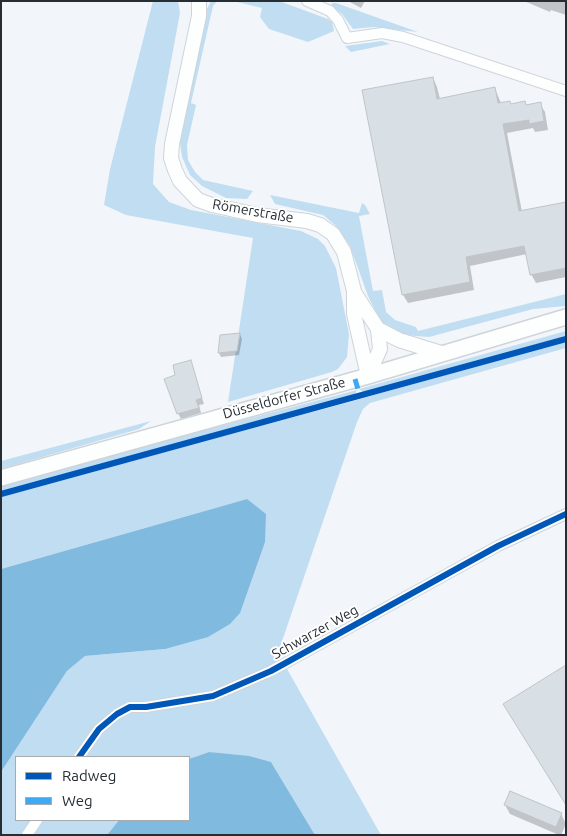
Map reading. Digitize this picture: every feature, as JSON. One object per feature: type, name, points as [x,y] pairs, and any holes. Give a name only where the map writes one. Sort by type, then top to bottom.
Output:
[{"type":"main road","name":"Düsseldorfer Straße","points":[[1,478],[368,376],[566,317]]},
{"type":"street","name":"Römerstraße","points":[[198,1],[199,16],[172,144],[171,158],[180,182],[198,200],[212,205],[320,225],[333,234],[344,252],[354,291],[354,314],[368,376]]},
{"type":"street","points":[[307,1],[330,11],[338,20],[347,38],[382,34],[402,37],[566,91]]},
{"type":"street","name":"Römerstraße","points":[[354,291],[378,328]]},
{"type":"street","points":[[378,328],[399,340],[441,353]]},
{"type":"street","points":[[368,376],[380,349],[378,328]]},
{"type":"street","name":"Schwarzer Weg","points":[[80,756],[99,728],[130,707],[146,707],[213,696],[271,671],[498,546],[566,514]]},
{"type":"street","points":[[27,835],[36,821]]},
{"type":"shaded area","points":[[153,1],[178,1],[180,13],[155,147],[153,184],[169,202],[191,210],[301,231],[318,239],[325,246],[336,268],[349,334],[347,357],[338,369],[332,372],[228,402],[253,238],[126,215],[104,205],[110,169]]},
{"type":"shaded area","points":[[211,1],[217,1],[213,6],[191,103],[196,105],[187,145],[188,160],[195,172],[203,180],[253,191],[247,199],[226,198],[202,186],[190,175],[182,157],[180,143],[184,114],[204,15]]},
{"type":"shaded area","points":[[233,1],[279,1],[328,19],[332,22],[334,31],[308,42],[269,29],[260,17],[262,8]]},
{"type":"shaded area","points":[[332,3],[418,32],[373,27],[353,29],[342,14],[331,6]]},
{"type":"shaded area","points":[[382,41],[390,44],[351,52],[345,46]]},
{"type":"shaded area","points":[[270,195],[359,213],[362,203],[365,205],[370,214],[359,216],[373,291],[382,290],[386,312],[395,320],[416,327],[418,331],[566,294],[566,306],[533,309],[429,337],[401,335],[381,322],[368,296],[350,246],[335,225],[323,215],[275,204]]},
{"type":"shaded area","points":[[566,331],[566,336],[365,393],[359,389]]},
{"type":"shaded area","points":[[566,341],[566,348],[370,403],[363,409],[357,422],[278,653],[381,835],[315,835],[271,762],[209,752],[190,759],[190,756],[15,756],[15,821],[118,821],[107,835],[1,835],[1,772],[67,671],[85,656],[165,649],[247,499],[1,569],[1,496],[346,403]]},
{"type":"shaded area","points":[[357,390],[354,396],[1,491],[1,485],[9,482]]},
{"type":"shaded area","points":[[151,421],[139,429],[1,469],[1,461]]},
{"type":"water","points":[[247,499],[266,514],[265,542],[240,613],[230,624],[208,637],[165,649],[85,656],[67,671],[1,772],[1,569]]},
{"type":"water","points":[[209,752],[249,756],[271,762],[315,835],[107,835],[118,821],[190,821],[190,759]]},
{"type":"building","points":[[433,77],[437,99],[495,87],[498,103],[510,101],[511,104],[525,101],[526,105],[541,102],[544,121],[529,124],[529,120],[503,124],[519,211],[566,202],[566,268],[530,275],[524,246],[466,257],[470,282],[402,295],[362,90]]},
{"type":"building","points":[[240,333],[237,351],[218,353],[220,335]]},
{"type":"building","points":[[191,360],[202,398],[196,400],[199,408],[177,414],[164,379],[175,375],[173,365]]},
{"type":"building","points":[[566,665],[566,805],[503,704]]},
{"type":"building","points":[[510,791],[562,813],[556,827],[504,805]]},
{"type":"marked path","points":[[355,379],[360,396]]},
{"type":"cycle path","points":[[1,494],[566,339]]},
{"type":"cycle path","points":[[80,756],[99,729],[117,714],[130,707],[146,707],[213,696],[271,671],[498,546],[566,514]]}]
